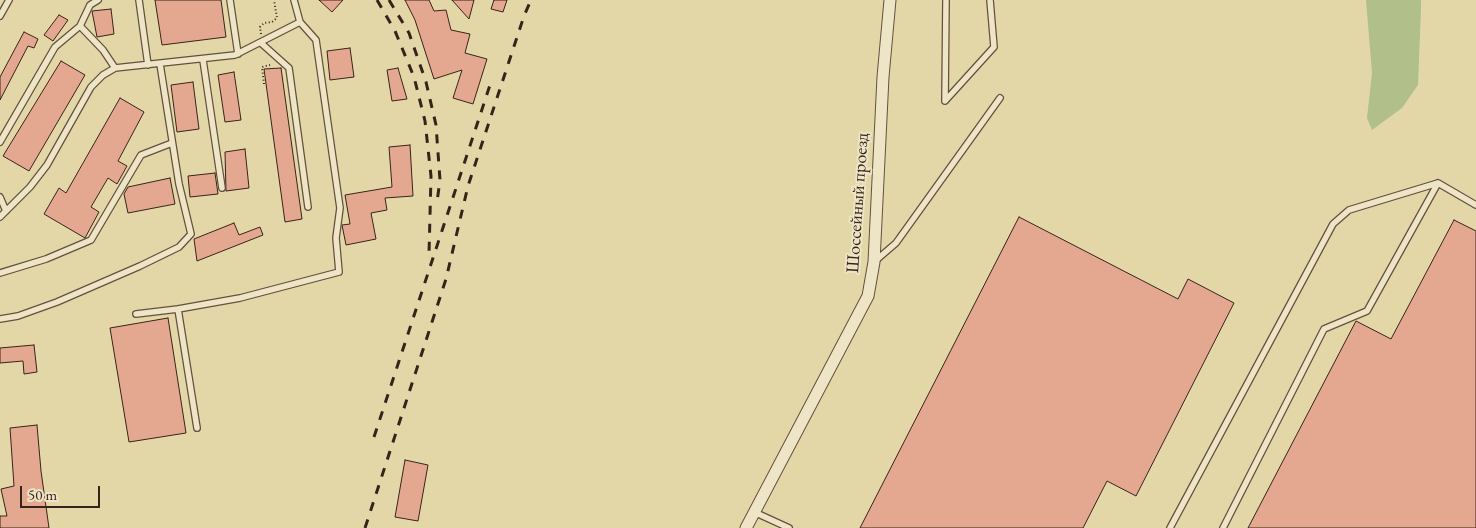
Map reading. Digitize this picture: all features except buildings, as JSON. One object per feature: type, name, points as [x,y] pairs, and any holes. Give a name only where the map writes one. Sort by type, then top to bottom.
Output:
[{"type":"street","name":"Шоссейный проезд","points":[[746,528],[868,296],[874,262],[883,77],[890,0]]},
{"type":"lane","points":[[0,16],[9,0]]},
{"type":"lane","points":[[0,142],[55,47],[80,26],[90,5],[98,0]]},
{"type":"lane","points":[[139,0],[148,65]]},
{"type":"lane","points":[[230,0],[238,54]]},
{"type":"lane","points":[[136,314],[240,298],[339,272],[336,238],[340,208],[316,40],[300,22],[294,0]]},
{"type":"lane","points":[[946,0],[945,101],[994,47],[990,0]]},
{"type":"lane","points":[[0,217],[30,187],[47,165],[91,87],[102,75],[115,68],[203,60],[238,54],[300,22]]},
{"type":"lane","points":[[80,26],[103,50],[115,68]]},
{"type":"lane","points":[[261,42],[289,68],[308,207]]},
{"type":"lane","points":[[203,60],[222,188]]},
{"type":"lane","points":[[0,319],[18,316],[57,302],[179,248],[191,234],[179,184],[160,64]]},
{"type":"lane","points":[[874,262],[896,243],[1000,98]]},
{"type":"lane","points":[[0,273],[46,259],[91,240],[141,155],[172,143]]},
{"type":"lane","points":[[1170,528],[1333,224],[1349,210],[1438,183],[1476,205]]},
{"type":"lane","points":[[1223,528],[1324,329],[1366,310],[1438,183]]},
{"type":"lane","points":[[0,197],[6,210]]},
{"type":"lane","points":[[178,309],[197,428]]},
{"type":"lane","points":[[754,512],[789,528]]},
{"type":"path","points":[[270,65],[261,42],[260,27],[264,23],[272,22],[277,18],[274,0]]},
{"type":"path","points":[[264,84],[262,67],[277,65]]},
{"type":"green space","points":[[1366,0],[1421,0],[1418,85],[1402,108],[1372,130],[1367,118],[1372,73]]},
{"type":"railway","points":[[377,0],[395,31],[414,77],[425,121],[431,176],[429,254]]},
{"type":"railway","points":[[389,0],[409,33],[426,82],[436,125],[440,180],[437,202]]},
{"type":"railway","points":[[365,528],[446,279],[468,186],[531,0]]},
{"type":"railway","points":[[374,437],[492,79]]}]
